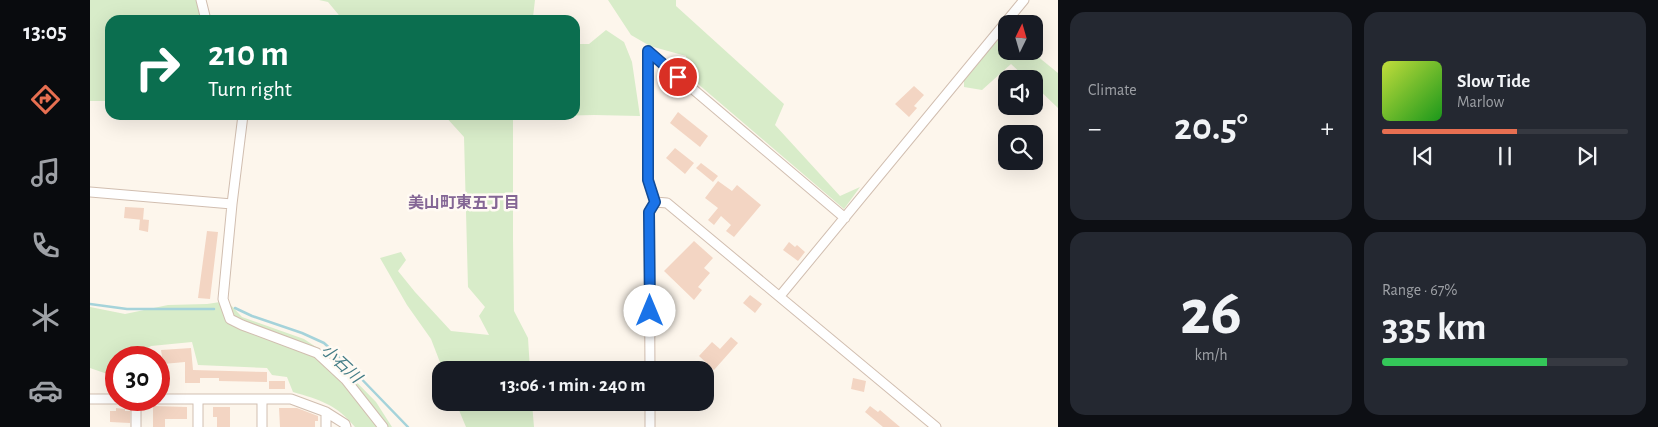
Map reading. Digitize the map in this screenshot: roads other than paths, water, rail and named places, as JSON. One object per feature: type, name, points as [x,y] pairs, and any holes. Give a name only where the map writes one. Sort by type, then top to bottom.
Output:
[{"type":"street","points":[[201,0],[205,15]]},
{"type":"street","points":[[780,296],[1024,0]]},
{"type":"street","points":[[650,361],[649,212],[655,202],[648,180],[648,51],[845,218]]},
{"type":"street","points":[[242,120],[223,299],[230,319],[317,353],[346,380],[383,427]]},
{"type":"street","points":[[90,192],[232,204]]},
{"type":"street","points":[[655,202],[667,203],[936,427]]},
{"type":"street","points":[[90,399],[105,399]]},
{"type":"street","points":[[170,399],[291,399],[326,412],[345,424],[346,427]]},
{"type":"street","points":[[262,399],[262,427]]},
{"type":"street","points":[[198,400],[198,427]]},
{"type":"street","points":[[136,411],[136,427]]},
{"type":"street","points":[[650,411],[650,427]]},
{"type":"street","points":[[326,412],[326,427]]},
{"type":"waterway","name":"小石川","points":[[90,304],[127,309],[214,309]]},
{"type":"waterway","name":"小石川","points":[[235,308],[324,343],[408,427]]},
{"type":"district","name":"美山町東五丁目","points":[[464,202]]}]
